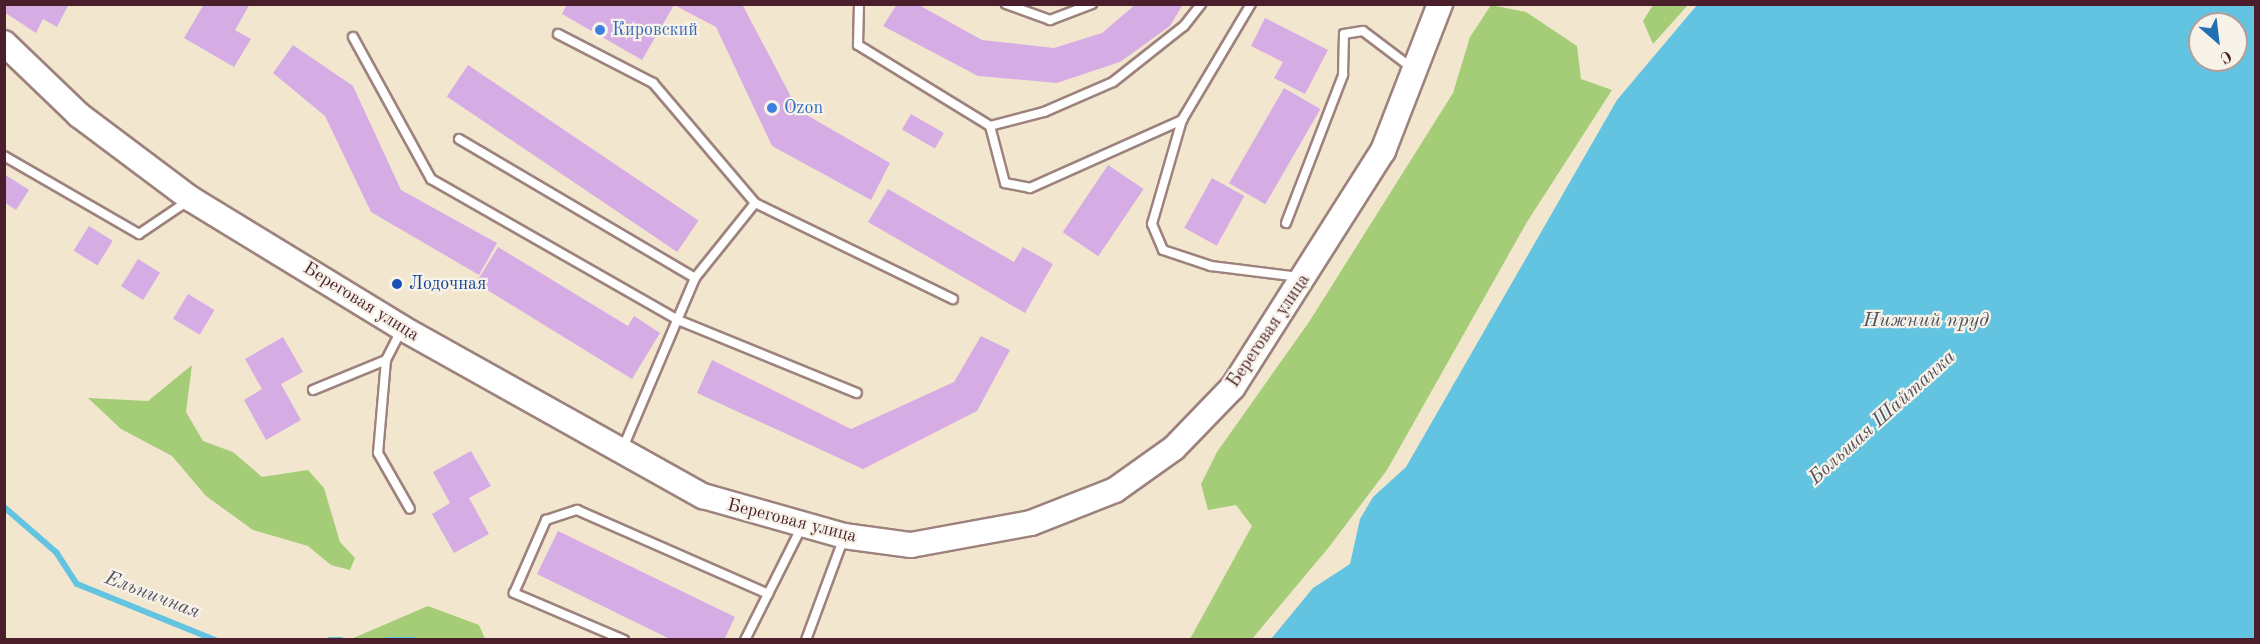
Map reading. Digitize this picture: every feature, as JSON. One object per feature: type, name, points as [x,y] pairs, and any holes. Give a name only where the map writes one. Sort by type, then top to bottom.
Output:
[{"type":"main road","name":"Береговая улица","points":[[4,43],[79,115],[191,199],[402,328],[622,450],[718,503],[844,536],[911,545],[1031,523],[1116,490],[1174,448],[1233,387],[1383,151],[1440,4]]},
{"type":"lane","points":[[859,4],[858,45],[990,126],[1005,183],[1030,188],[1182,120]]},
{"type":"lane","points":[[1006,4],[1050,20],[1092,4]]},
{"type":"lane","points":[[990,126],[1044,112],[1113,82],[1184,26],[1201,4]]},
{"type":"lane","points":[[1251,4],[1182,120],[1152,224],[1163,250],[1211,266],[1304,278]]},
{"type":"lane","points":[[1286,223],[1343,75],[1344,34],[1364,31],[1415,70]]},
{"type":"lane","points":[[558,34],[653,83],[755,203],[952,299]]},
{"type":"lane","points":[[352,38],[430,179],[678,320],[857,393]]},
{"type":"lane","points":[[459,139],[695,278]]},
{"type":"lane","points":[[4,156],[139,234],[191,199]]},
{"type":"lane","points":[[622,450],[695,278],[755,203]]},
{"type":"lane","points":[[402,328],[386,360],[378,453],[410,509]]},
{"type":"lane","points":[[313,390],[386,360]]},
{"type":"lane","points":[[624,639],[514,593],[546,520],[577,510],[768,594]]},
{"type":"lane","points":[[745,639],[802,525]]},
{"type":"lane","points":[[806,639],[844,536]]},
{"type":"green space","points":[[1491,5],[1526,12],[1577,46],[1581,79],[1612,90],[1527,222],[1387,470],[1329,547],[1252,639],[1190,639],[1252,526],[1236,505],[1208,510],[1201,484],[1217,452],[1309,322],[1453,93],[1470,37]]},
{"type":"green space","points":[[1653,5],[1688,5],[1653,44],[1643,21]]},
{"type":"green space","points":[[192,365],[186,412],[203,441],[233,452],[262,477],[308,470],[324,488],[340,542],[355,558],[350,570],[331,565],[308,546],[253,530],[206,496],[172,456],[121,429],[88,398],[148,401]]},
{"type":"green space","points":[[428,606],[479,625],[485,639],[351,639]]},
{"type":"water","name":"Нижний пруд","points":[[1697,5],[2255,5],[2255,639],[1271,639],[1313,588],[1350,564],[1360,519],[1373,497],[1406,467],[1617,100]]},
{"type":"building","points":[[4,4],[69,4],[57,27],[43,19],[36,33],[4,12]]},
{"type":"building","points":[[204,4],[250,4],[235,30],[251,39],[234,67],[184,38]]},
{"type":"building","points":[[567,4],[742,4],[798,110],[890,163],[871,200],[772,146],[716,27],[674,5],[642,60],[562,14]]},
{"type":"building","points":[[897,4],[917,4],[982,40],[1054,48],[1102,33],[1136,4],[1183,4],[1170,26],[1120,62],[1057,83],[978,76],[883,26]]},
{"type":"building","points":[[1265,18],[1328,50],[1305,94],[1274,78],[1283,62],[1251,46]]},
{"type":"building","points":[[293,45],[353,86],[401,190],[497,243],[479,275],[371,212],[325,116],[273,73]]},
{"type":"building","points":[[468,65],[698,220],[677,252],[447,97]]},
{"type":"building","points":[[1284,88],[1320,109],[1265,204],[1229,183]]},
{"type":"building","points":[[911,114],[944,133],[935,149],[902,130]]},
{"type":"building","points":[[1108,165],[1144,189],[1098,256],[1063,232]]},
{"type":"building","points":[[4,174],[29,190],[16,210],[4,202]]},
{"type":"building","points":[[1212,178],[1244,196],[1217,246],[1184,228]]},
{"type":"building","points":[[888,189],[1014,262],[1023,247],[1053,264],[1025,313],[868,222]]},
{"type":"building","points":[[89,226],[113,241],[97,265],[74,251]]},
{"type":"building","points":[[498,247],[628,326],[634,316],[660,333],[632,379],[476,283]]},
{"type":"building","points":[[138,259],[160,273],[143,300],[121,286]]},
{"type":"building","points":[[188,294],[215,310],[200,335],[173,319]]},
{"type":"building","points":[[981,336],[1010,350],[977,411],[863,469],[697,393],[712,360],[851,429],[954,382]]},
{"type":"building","points":[[283,337],[303,372],[281,384],[301,420],[266,440],[244,400],[262,389],[245,359]]},
{"type":"building","points":[[471,451],[491,486],[469,498],[489,534],[454,553],[432,514],[450,503],[433,472]]},
{"type":"building","points":[[558,531],[735,617],[724,640],[672,640],[537,574]]},
{"type":"waterway","name":"Ельничная","points":[[4,507],[56,552],[77,584],[215,640]]},
{"type":"waterway","name":"Ельничная","points":[[330,640],[341,640]]},
{"type":"waterway","name":"Ельничная","points":[[388,640],[414,640]]},
{"type":"place","name":"Кировский","points":[[600,30]]},
{"type":"place","name":"Ozon","points":[[772,108]]},
{"type":"place","name":"Лодочная","points":[[397,284]]},
{"type":"water label","name":"Большая Шайтанка","points":[[1883,418]]}]
